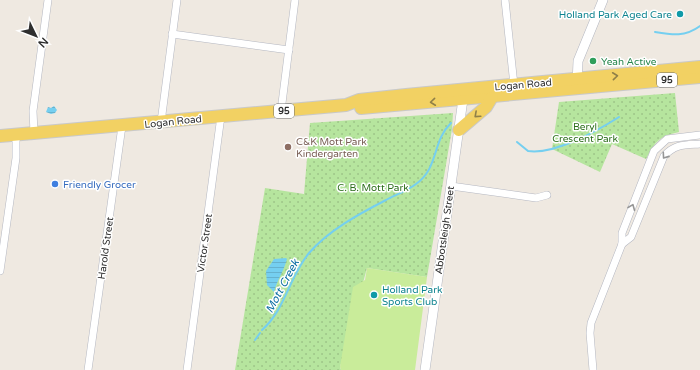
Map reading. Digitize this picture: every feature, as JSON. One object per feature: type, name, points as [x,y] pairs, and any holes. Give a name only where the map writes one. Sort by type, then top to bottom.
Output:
[{"type":"main road","name":"Logan Road","points":[[464,95],[492,97],[700,68]]},
{"type":"main road","name":"Logan Road","points":[[0,136],[346,105],[359,108],[464,95],[514,85],[577,84],[700,77]]},
{"type":"main road","points":[[459,130],[486,107],[492,97]]},
{"type":"street","points":[[34,133],[33,111],[48,0]]},
{"type":"street","points":[[161,122],[177,0]]},
{"type":"street","points":[[281,111],[296,0]]},
{"type":"street","points":[[505,0],[514,85]]},
{"type":"street","points":[[577,84],[580,57],[603,0]]},
{"type":"street","points":[[172,34],[289,50]]},
{"type":"street","name":"Abbotsleigh Street","points":[[425,370],[464,95]]},
{"type":"street","name":"Victor Street","points":[[186,370],[221,116]]},
{"type":"street","name":"Harold Street","points":[[88,370],[122,126]]},
{"type":"street","points":[[0,271],[16,158],[16,135]]},
{"type":"street","points":[[593,370],[590,333],[591,323],[622,244],[622,233],[654,151],[667,139],[700,135]]},
{"type":"street","points":[[622,244],[631,237],[664,156],[670,149],[677,146],[700,144]]},
{"type":"street","points":[[450,186],[536,198],[547,195]]},
{"type":"green space","name":"Beryl Crescent Park","points":[[675,93],[679,132],[666,136],[658,141],[646,159],[612,144],[600,172],[552,149],[559,102]]},
{"type":"green space","name":"C. B. Mott Park","points":[[453,113],[452,129],[427,277],[367,268],[340,367],[341,370],[235,370],[265,188],[304,194],[310,123]]},
{"type":"green space","points":[[367,268],[427,277],[415,370],[341,370],[340,367],[353,287],[365,280]]},
{"type":"water","points":[[54,106],[57,110],[55,113],[51,114],[46,112],[48,107],[51,108]]},
{"type":"water","points":[[286,258],[286,263],[274,292],[267,285],[266,271],[274,259]]},
{"type":"waterway","name":"Mott Creek","points":[[655,32],[684,34],[700,26]]},
{"type":"waterway","name":"Mott Creek","points":[[517,142],[528,151],[550,149],[575,141],[619,117]]},
{"type":"waterway","name":"Mott Creek","points":[[262,330],[276,313],[296,272],[309,253],[326,237],[345,223],[376,205],[409,189],[423,178],[432,162],[445,130],[451,123]]},
{"type":"waterway","name":"Mott Creek","points":[[255,340],[260,333]]},
{"type":"place","name":"Holland Park Aged Care","points":[[680,14]]},
{"type":"place","name":"Yeah Active","points":[[593,61]]},
{"type":"place","name":"C&K Mott Park Kindergarten","points":[[288,147]]},
{"type":"place","name":"Friendly Grocer","points":[[55,184]]},
{"type":"place","name":"Holland Park Sports Club","points":[[374,295]]}]
